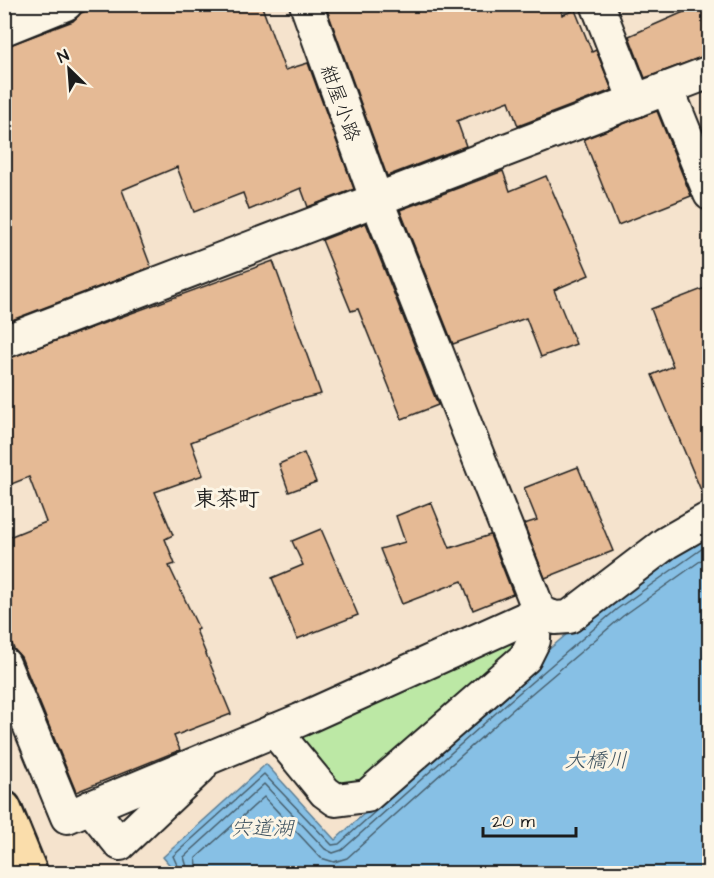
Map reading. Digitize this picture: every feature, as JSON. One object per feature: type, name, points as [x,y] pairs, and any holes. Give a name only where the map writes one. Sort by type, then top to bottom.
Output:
[{"type":"highway","points":[[4,808],[31,873]]},
{"type":"street","points":[[4,29],[66,4]]},
{"type":"street","name":"紺屋小路","points":[[274,730],[325,792],[336,800],[367,796],[525,658],[534,640],[536,610],[535,600],[377,201],[306,4]]},
{"type":"street","points":[[597,4],[635,101]]},
{"type":"street","points":[[4,342],[710,72]]},
{"type":"street","points":[[667,88],[710,194]]},
{"type":"street","points":[[4,664],[67,817],[274,730],[526,618],[536,610],[555,618],[569,617],[666,543],[706,520]]},
{"type":"street","points":[[90,807],[120,844],[213,755]]},
{"type":"green space","points":[[515,636],[519,643],[361,784],[335,788],[297,735]]},
{"type":"water","name":"大橋川","points":[[709,527],[709,873],[285,874],[283,871],[280,874],[177,874],[163,857],[266,764],[335,840],[497,694],[609,598]]},
{"type":"building","points":[[102,4],[261,4],[285,70],[308,63],[354,189],[308,207],[301,188],[249,210],[243,193],[194,212],[177,167],[122,190],[151,267],[4,323],[4,47],[73,21],[81,13]]},
{"type":"building","points":[[325,4],[560,4],[562,15],[575,10],[592,52],[596,50],[612,90],[518,126],[509,101],[457,121],[466,146],[387,176]]},
{"type":"building","points":[[702,4],[710,4],[710,54],[645,78],[629,36]]},
{"type":"building","points":[[657,111],[691,196],[618,225],[584,139]]},
{"type":"building","points":[[503,171],[510,191],[546,176],[589,275],[554,290],[576,344],[541,357],[526,318],[453,344],[400,210]]},
{"type":"building","points":[[366,223],[438,405],[402,419],[358,309],[351,311],[322,240]]},
{"type":"building","points":[[273,261],[321,394],[293,401],[191,442],[203,475],[155,492],[173,535],[165,539],[175,564],[169,566],[199,629],[196,630],[231,714],[174,736],[180,750],[76,792],[21,657],[14,649],[4,625],[4,539],[46,522],[29,477],[4,487],[4,360]]},
{"type":"building","points":[[710,286],[710,503],[706,502],[652,375],[673,366],[651,309]]},
{"type":"building","points":[[304,453],[316,482],[289,492],[279,464]]},
{"type":"building","points":[[578,467],[613,551],[545,578],[524,524],[537,520],[524,488]]},
{"type":"building","points":[[431,502],[450,548],[490,535],[513,594],[473,610],[462,581],[402,604],[380,549],[405,542],[396,516]]},
{"type":"building","points":[[321,529],[358,615],[297,639],[272,578],[303,565],[292,541]]},
{"type":"district","name":"東茶町","points":[[227,498]]},
{"type":"water label","name":"宍道湖","points":[[262,828]]}]
